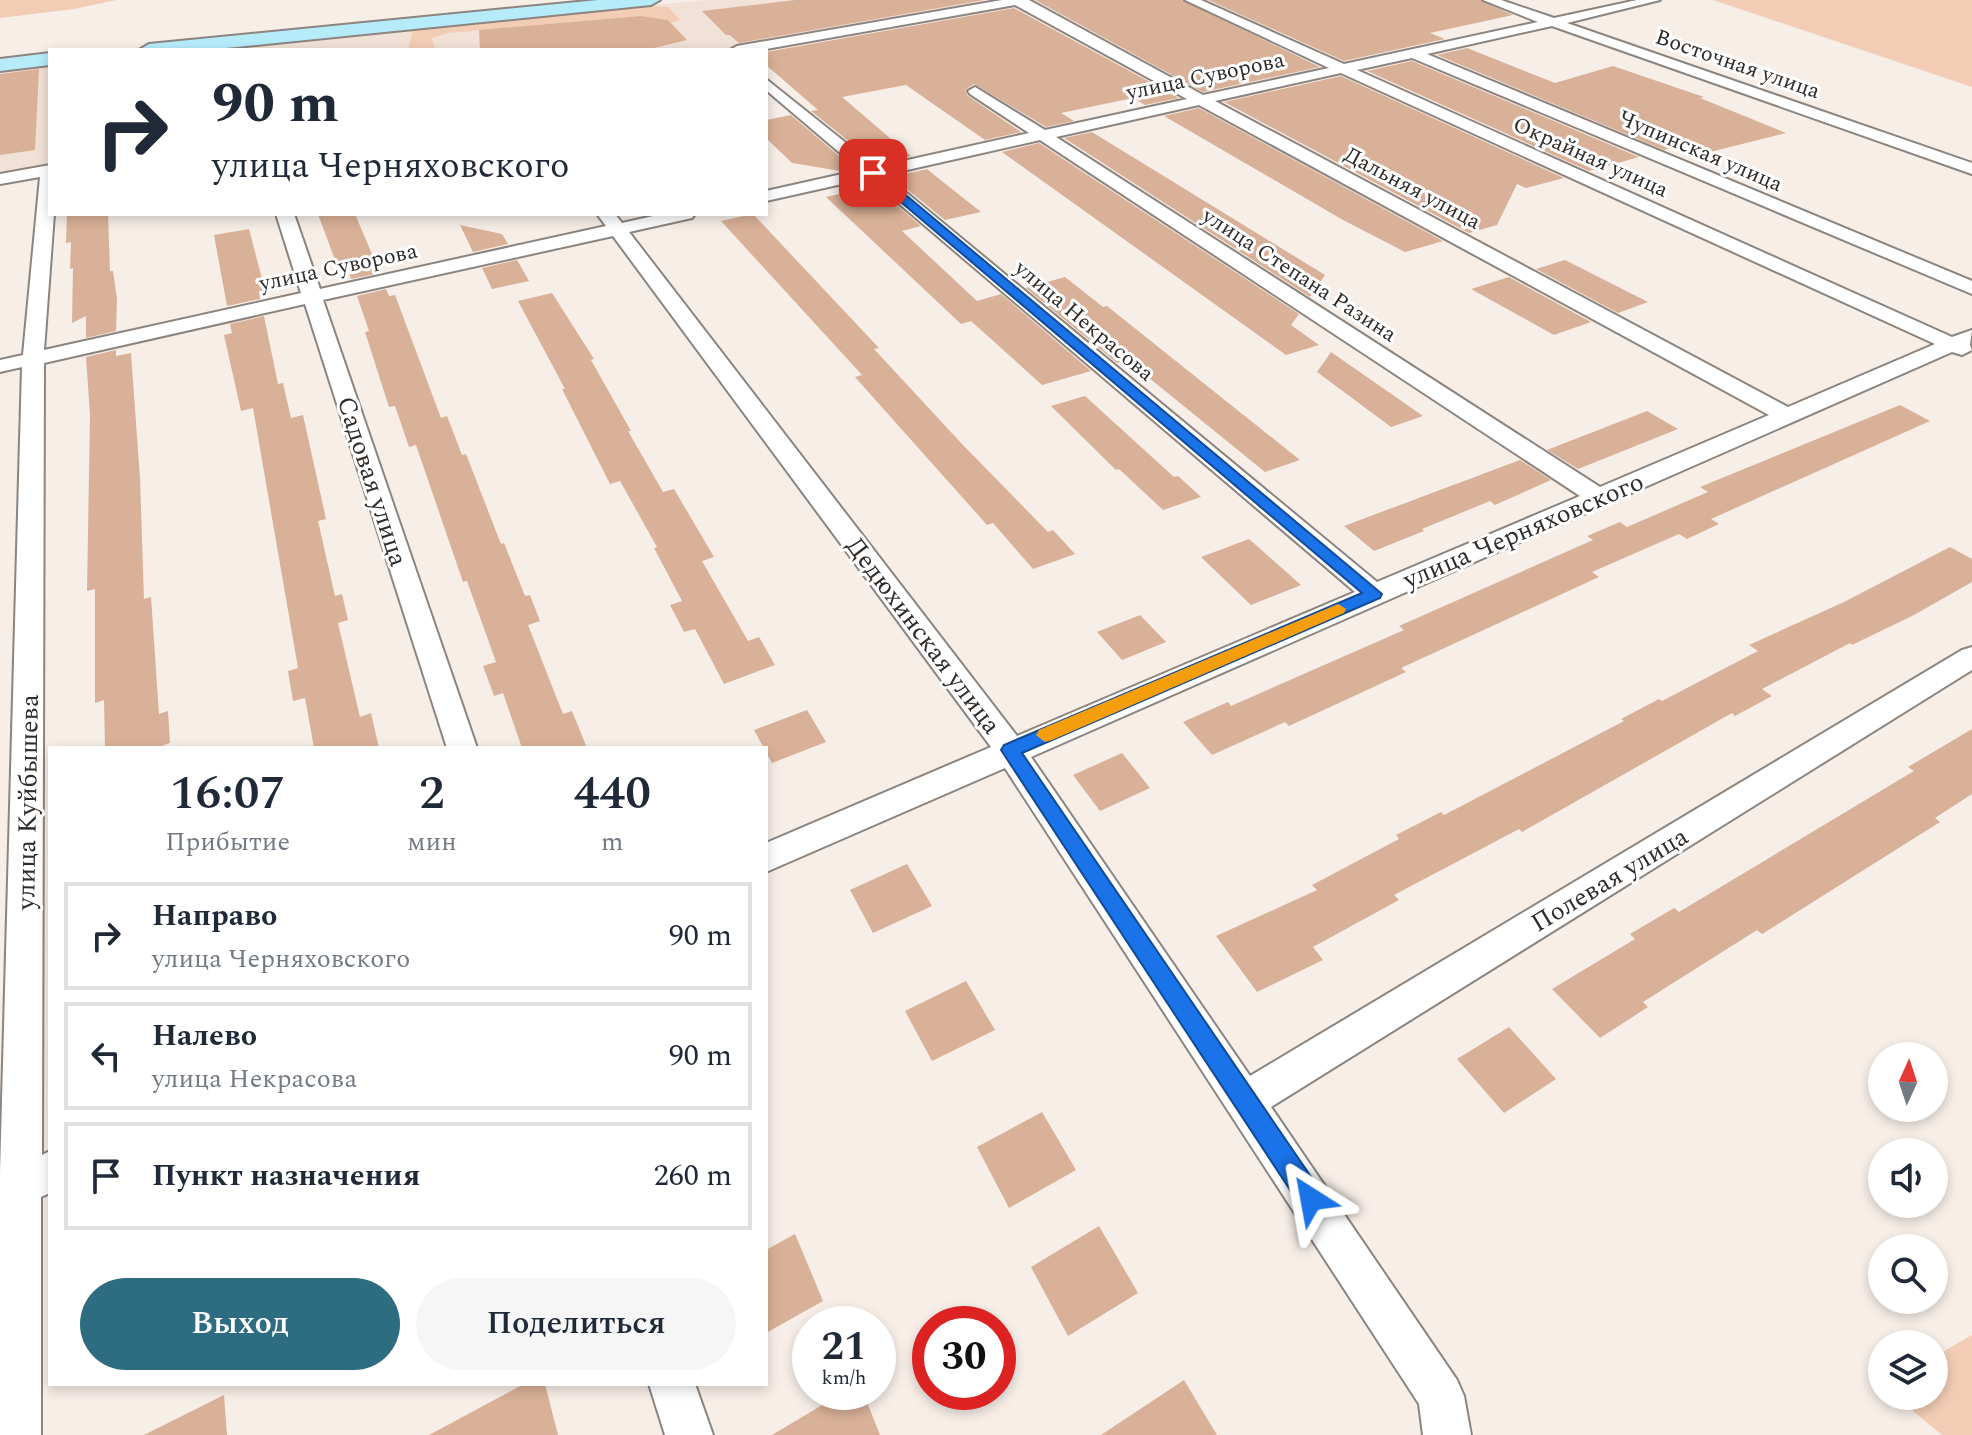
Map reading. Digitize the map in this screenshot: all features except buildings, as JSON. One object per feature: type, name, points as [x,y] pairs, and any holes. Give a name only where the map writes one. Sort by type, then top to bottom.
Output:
[{"type":"main road","points":[[169,48],[651,0]]},
{"type":"main road","points":[[0,65],[48,59]]},
{"type":"street","points":[[748,48],[1023,0]]},
{"type":"street","name":"Окрайная улица","points":[[1191,0],[1965,345]]},
{"type":"street","name":"Восточная улица","points":[[1489,0],[1972,169]]},
{"type":"street","name":"улица Суворова","points":[[768,196],[1654,0]]},
{"type":"street","name":"Дальняя улица","points":[[1017,1],[1787,416]]},
{"type":"street","name":"Чупинская улица","points":[[1413,53],[1972,288]]},
{"type":"street","name":"улица Некрасова","points":[[768,85],[1374,594]]},
{"type":"street","name":"улица Степана Разина","points":[[975,91],[1599,497]]},
{"type":"street","points":[[0,179],[48,170]]},
{"type":"street","name":"улица Куйбышева","points":[[17,1435],[24,1184],[33,358],[48,182]]},
{"type":"street","name":"Садовая улица","points":[[286,216],[461,746]]},
{"type":"street","name":"улица Суворова","points":[[0,366],[312,297],[612,222],[668,216]]},
{"type":"street","name":"Дедюхинская улица","points":[[612,222],[1010,750],[1441,1396],[1447,1435]]},
{"type":"street","name":"улица Черняховского","points":[[768,857],[1787,416],[1965,345]]},
{"type":"street","name":"Полевая улица","points":[[1245,1101],[1972,657]]},
{"type":"street","points":[[673,1386],[689,1435]]},
{"type":"shaded area","points":[[0,0],[116,0],[74,9],[0,18]]},
{"type":"shaded area","points":[[706,0],[1002,1],[729,48],[221,48]]},
{"type":"shaded area","points":[[1713,0],[1972,0],[1972,87]]},
{"type":"shaded area","points":[[637,6],[668,7],[680,20],[672,23],[641,16],[449,33],[431,38],[435,48],[408,48],[413,30]]},
{"type":"shaded area","points":[[48,65],[48,165],[0,173],[0,70]]},
{"type":"shaded area","points":[[1972,1335],[1972,1435],[1942,1435],[1913,1411],[1948,1410],[1948,1349]]},
{"type":"slow traffic","points":[[1045,735],[1338,609]]},
{"type":"route","points":[[873,173],[1374,594],[1010,750],[1311,1199]]}]
